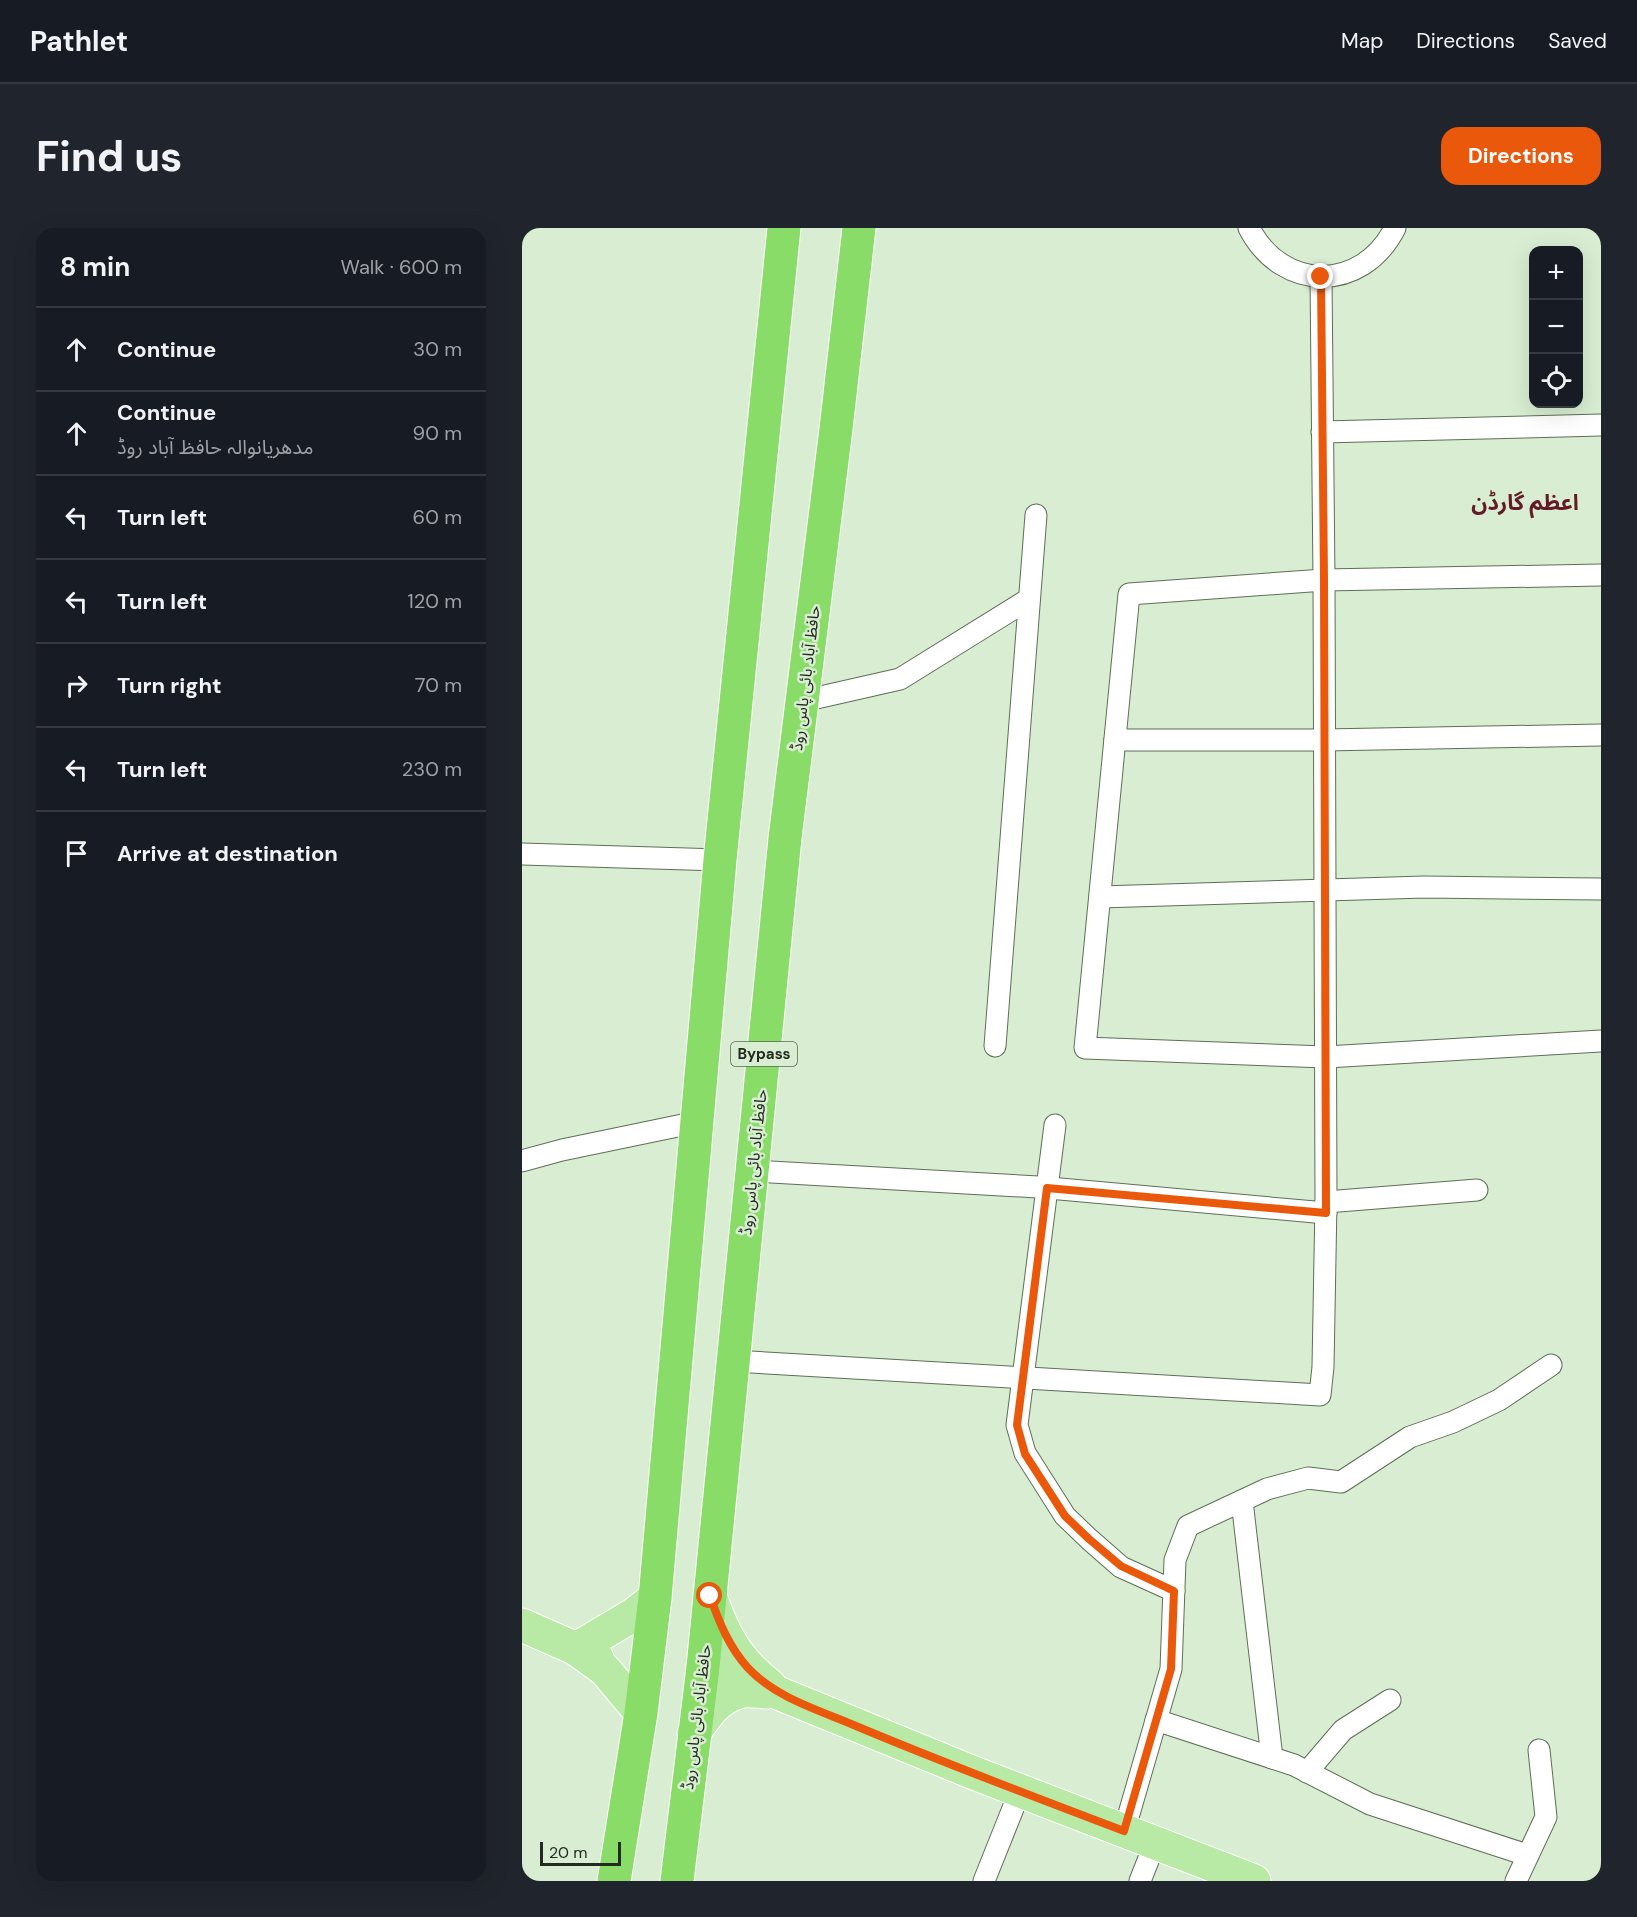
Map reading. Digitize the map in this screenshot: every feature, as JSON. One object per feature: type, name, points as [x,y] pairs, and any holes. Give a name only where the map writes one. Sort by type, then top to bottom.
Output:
[{"type":"highway","points":[[614,1881],[641,1713],[655,1598],[720,860],[784,228]]},
{"type":"highway","name":"حافظ آباد بائی پاس روڈ","points":[[677,1881],[703,1667],[785,838],[835,441],[859,228]]},
{"type":"main road","points":[[710,1596],[720,1625],[732,1646],[749,1669],[778,1693]]},
{"type":"main road","points":[[576,1649],[633,1615],[655,1598]]},
{"type":"main road","points":[[522,1624],[645,1679]]},
{"type":"main road","points":[[576,1649],[605,1670],[641,1713]]},
{"type":"main road","points":[[703,1667],[778,1693],[875,1734],[1254,1881]]},
{"type":"main road","points":[[694,1733],[709,1711],[726,1698],[741,1691],[778,1693]]},
{"type":"street","points":[[1249,228],[1265,252],[1276,262],[1290,270],[1321,277],[1336,276],[1365,264],[1388,242],[1395,228]]},
{"type":"street","points":[[733,1361],[1320,1395],[1323,1367],[1326,1207],[1321,277]]},
{"type":"street","points":[[1322,432],[1601,425]]},
{"type":"street","points":[[995,1046],[1036,515]]},
{"type":"street","points":[[1601,575],[1324,580],[1129,594],[1085,1048],[1326,1057],[1601,1041]]},
{"type":"street","points":[[802,701],[900,679],[1029,599]]},
{"type":"street","points":[[1115,740],[1324,740],[1601,735]]},
{"type":"street","points":[[522,854],[720,860]]},
{"type":"street","points":[[1100,897],[1424,887],[1601,889]]},
{"type":"street","points":[[522,1161],[562,1150],[697,1122]]},
{"type":"street","points":[[1055,1125],[1017,1425],[1025,1454],[1065,1516],[1121,1566],[1174,1591]]},
{"type":"street","points":[[752,1171],[1326,1207],[1477,1190]]},
{"type":"street","points":[[1124,1831],[1171,1669],[1175,1560],[1188,1526],[1267,1489],[1308,1478],[1341,1482],[1410,1437],[1453,1422],[1499,1400],[1551,1365]]},
{"type":"street","points":[[1242,1501],[1272,1758]]},
{"type":"street","points":[[1307,1772],[1343,1730],[1390,1700]]},
{"type":"street","points":[[1156,1720],[1294,1765],[1370,1804],[1527,1855]]},
{"type":"street","points":[[1516,1881],[1546,1817],[1539,1750]]},
{"type":"street","points":[[984,1881],[1020,1791]]},
{"type":"street","points":[[1140,1881],[1155,1843]]},
{"type":"district","name":"اعظم گارڈن","points":[[1525,502]]},
{"type":"route","points":[[710,1596],[720,1625],[732,1646],[749,1669],[778,1693],[875,1734],[1124,1831],[1171,1669],[1174,1591],[1121,1566],[1089,1539],[1065,1516],[1025,1454],[1017,1425],[1047,1188],[1326,1213],[1321,277]]}]
